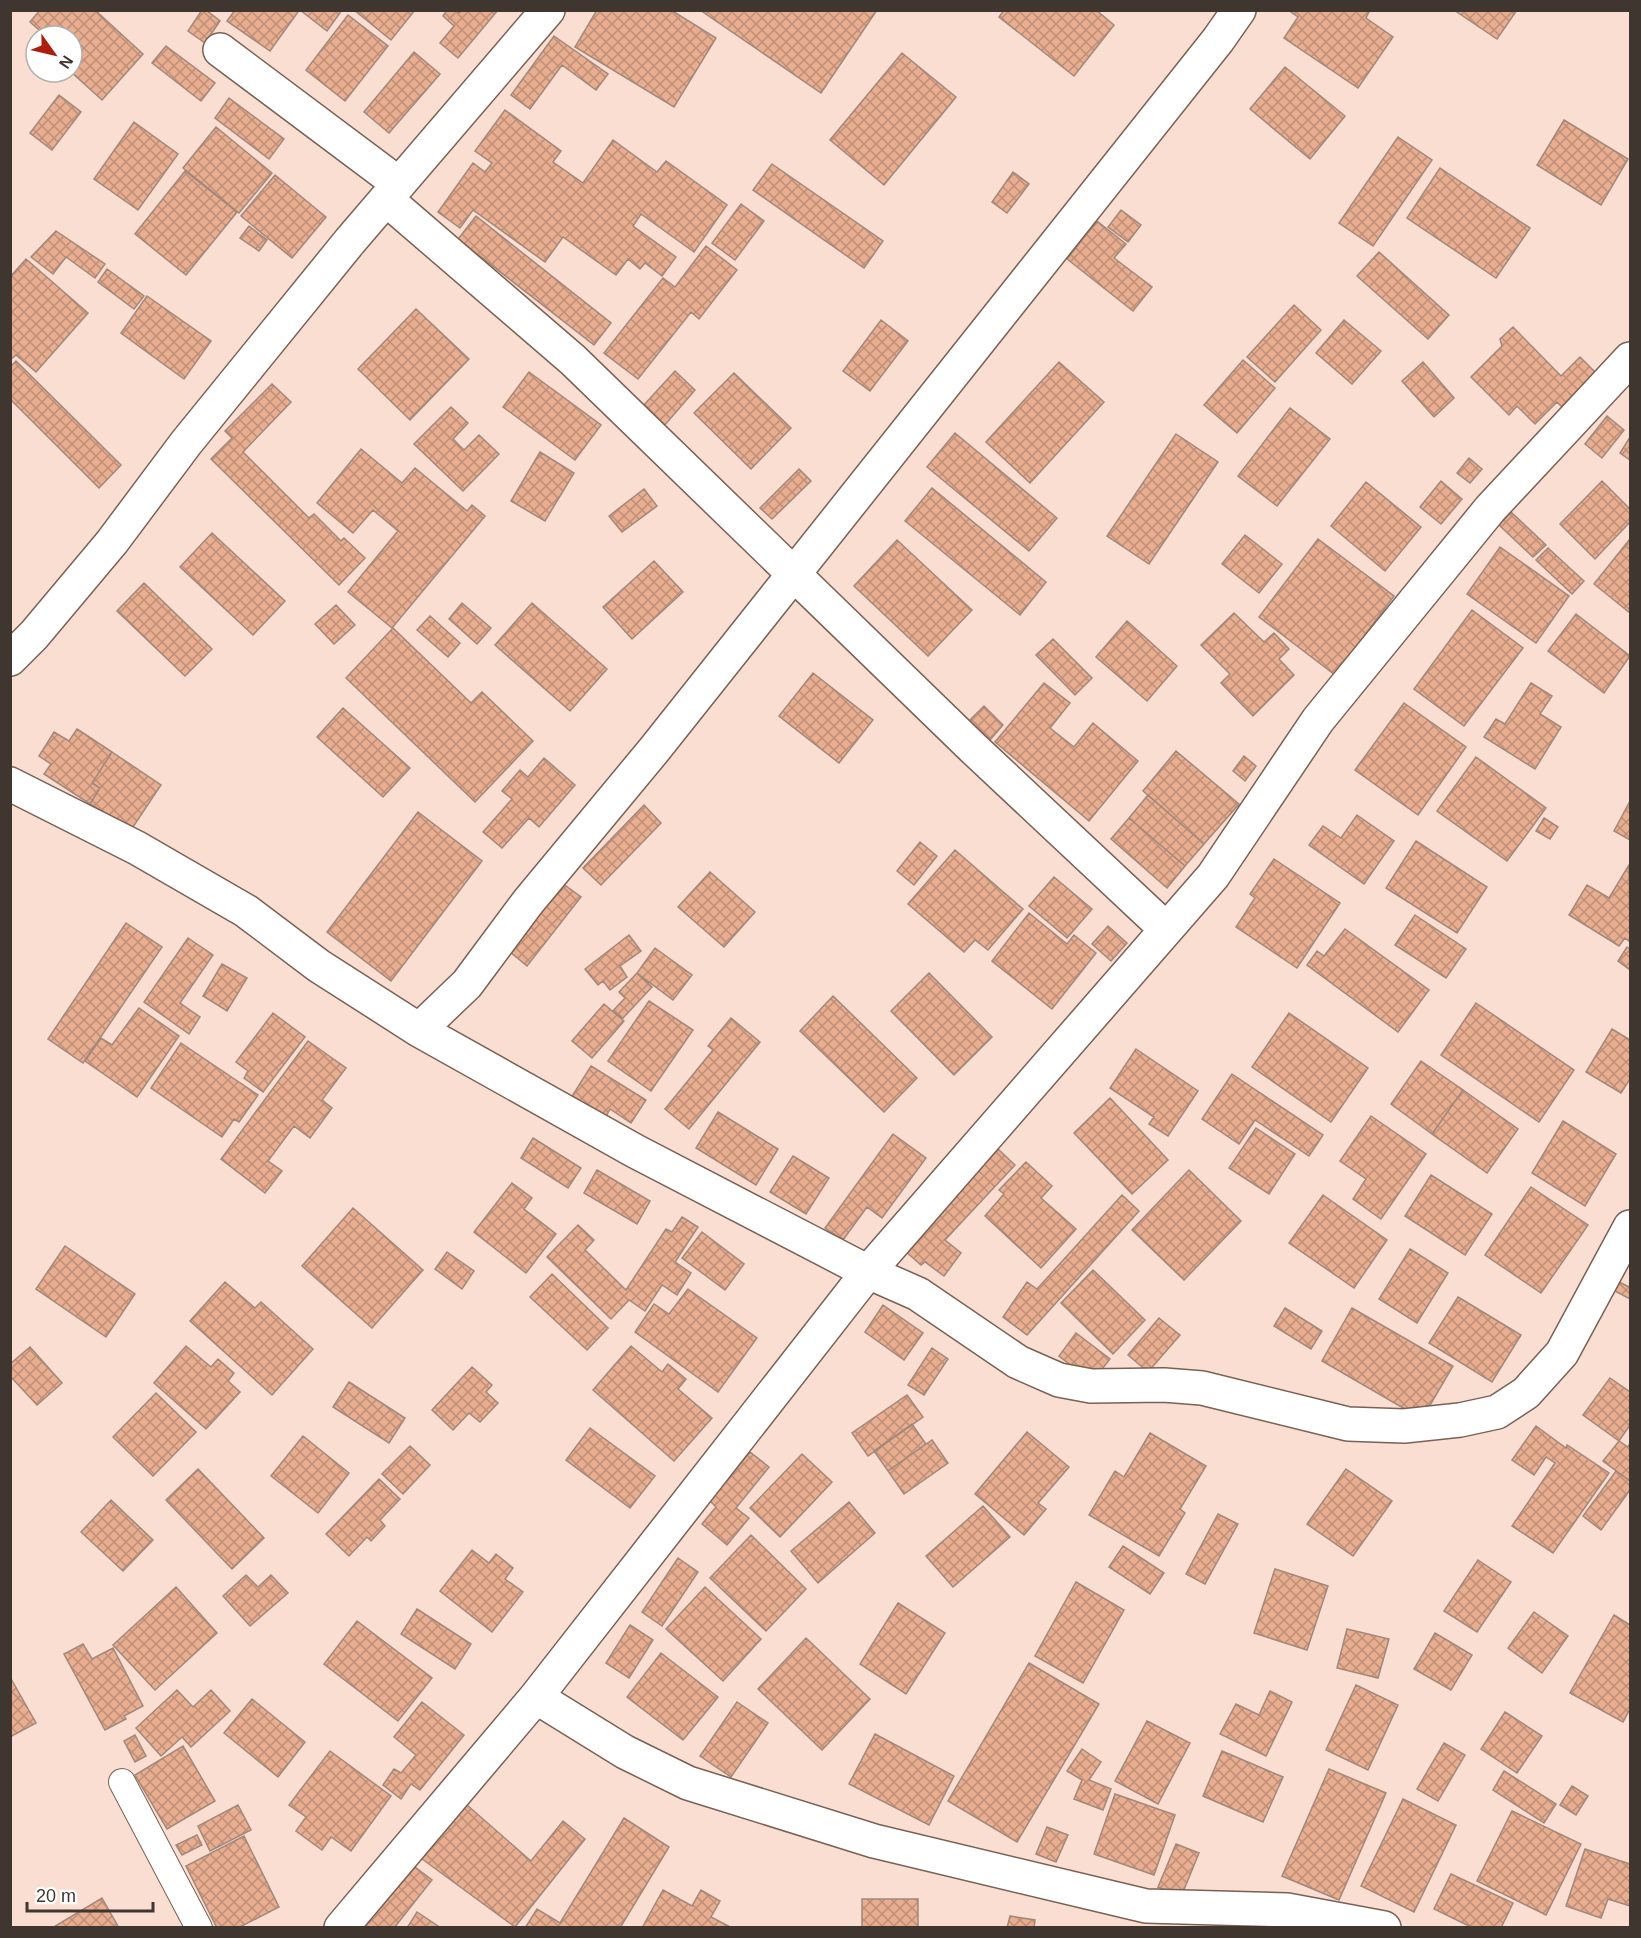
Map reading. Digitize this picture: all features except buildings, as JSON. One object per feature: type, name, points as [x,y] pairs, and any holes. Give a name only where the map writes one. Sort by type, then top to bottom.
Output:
[{"type":"street","points":[[10,659],[34,635],[112,543],[186,443],[392,191],[548,10]]},
{"type":"street","points":[[419,1030],[467,984],[528,902],[654,750],[794,575],[1204,58],[1239,10]]},
{"type":"street","points":[[220,50],[392,191],[653,435],[794,575],[1166,929]]},
{"type":"street","points":[[341,1928],[536,1697],[868,1272],[1213,876],[1318,720],[1490,509],[1630,359]]},
{"type":"street","points":[[10,784],[137,848],[246,911],[319,966],[419,1030],[635,1151],[868,1272],[918,1294],[1018,1362],[1059,1380],[1091,1386],[1164,1385],[1202,1388],[1348,1424],[1404,1426],[1460,1420],[1497,1412],[1526,1393],[1562,1353],[1630,1227]]},
{"type":"street","points":[[536,1697],[625,1752],[688,1783],[874,1841],[1146,1906],[1287,1911],[1384,1928]]},
{"type":"lane","points":[[122,1782],[199,1928]]}]
